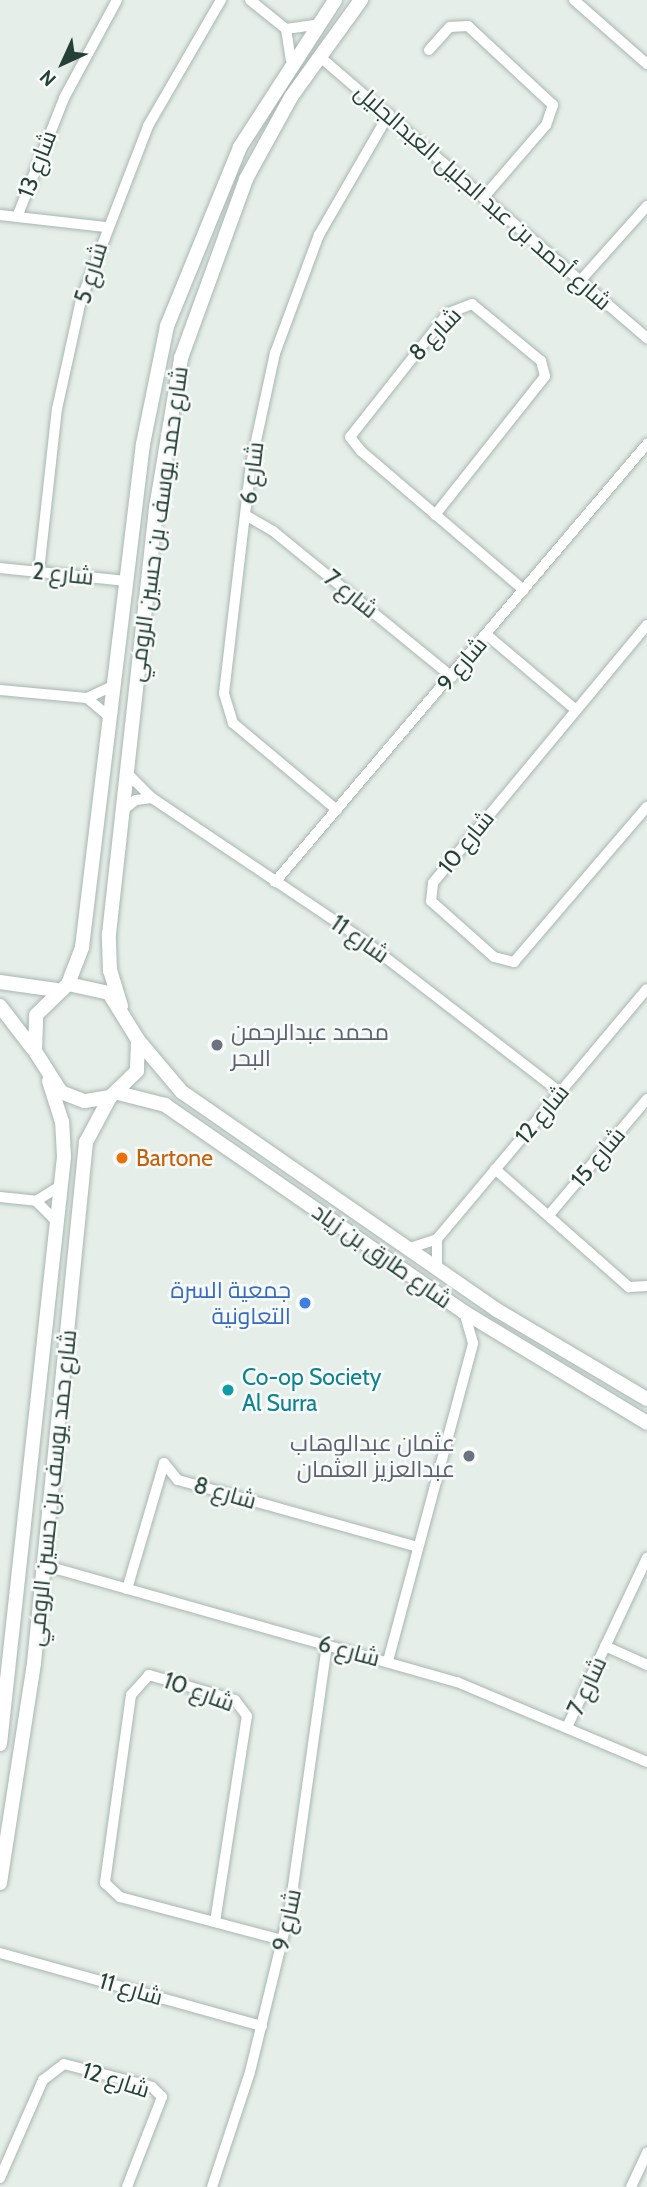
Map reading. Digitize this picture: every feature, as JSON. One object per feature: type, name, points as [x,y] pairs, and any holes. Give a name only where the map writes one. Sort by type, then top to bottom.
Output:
[{"type":"street","name":"شارع 13","points":[[17,217],[64,98],[117,0]]},
{"type":"street","name":"شارع 5","points":[[39,571],[57,409],[105,227],[148,126],[221,0]]},
{"type":"street","points":[[250,0],[286,29],[291,60]]},
{"type":"street","name":"شارع حمد يوسف بن حسين الرومي","points":[[62,987],[82,947],[107,715],[148,418],[174,304],[230,166],[291,60],[335,0]]},
{"type":"street","name":"شارع حمد يوسف بن حسين الرومي","points":[[121,1006],[109,959],[126,772],[166,435],[195,313],[203,286],[246,179],[319,56],[361,0]]},
{"type":"street","points":[[574,0],[647,64]]},
{"type":"street","points":[[286,29],[316,25]]},
{"type":"street","points":[[429,50],[450,27],[468,26],[553,105],[546,125],[483,198]]},
{"type":"street","name":"شارع أحمد بن عبد الجليل العبدالجليل","points":[[319,56],[647,338]]},
{"type":"street","name":"شارع 6","points":[[337,810],[241,731],[225,708],[263,398],[287,311],[337,196],[389,114]]},
{"type":"street","points":[[580,281],[647,206]]},
{"type":"street","points":[[0,215],[105,227]]},
{"type":"street","points":[[183,278],[203,286]]},
{"type":"street","points":[[174,304],[186,304],[195,313]]},
{"type":"street","name":"شارع 8","points":[[435,515],[545,376],[541,361],[472,304],[448,313],[351,435],[356,447],[435,515],[524,590]]},
{"type":"street","name":"شارع 9","points":[[275,882],[452,677],[647,444]]},
{"type":"street","name":"شارع 7","points":[[247,516],[274,531],[452,677]]},
{"type":"street","name":"شارع 2","points":[[0,568],[127,581]]},
{"type":"street","name":"شارع 10","points":[[647,625],[433,883],[433,906],[494,957],[514,962],[647,807]]},
{"type":"street","points":[[487,635],[575,709]]},
{"type":"street","points":[[0,690],[87,698],[111,687]]},
{"type":"street","points":[[87,698],[107,715]]},
{"type":"street","name":"شارع 11","points":[[126,772],[152,799],[377,950],[560,1092]]},
{"type":"street","points":[[123,810],[135,800],[152,799]]},
{"type":"street","points":[[91,875],[103,883],[115,878]]},
{"type":"street","points":[[0,982],[101,988],[121,1006],[138,1040],[137,1071],[114,1095],[76,1100],[49,1081],[35,1051],[0,1006]]},
{"type":"street","points":[[35,1051],[33,1023],[62,987]]},
{"type":"street","name":"شارع 12","points":[[437,1239],[647,989]]},
{"type":"street","name":"شارع طارق بن زياد","points":[[138,1040],[182,1091],[437,1269],[647,1399]]},
{"type":"street","name":"شارع حمد يوسف بن حسين الرومي","points":[[1,1739],[60,1186],[63,1132],[49,1081]]},
{"type":"street","name":"شارع حمد يوسف بن حسين الرومي","points":[[0,1882],[28,1706],[86,1142],[114,1095]]},
{"type":"street","name":"شارع طارق بن زياد","points":[[114,1095],[165,1105],[464,1312],[647,1423]]},
{"type":"street","name":"شارع 15","points":[[549,1215],[647,1099]]},
{"type":"street","points":[[495,1169],[629,1287],[647,1286]]},
{"type":"street","points":[[0,1197],[36,1201],[60,1186]]},
{"type":"street","points":[[36,1201],[55,1220]]},
{"type":"street","points":[[407,1249],[437,1239],[437,1269]]},
{"type":"street","points":[[388,1661],[473,1343],[464,1312]]},
{"type":"street","points":[[647,1407],[647,1423]]},
{"type":"street","name":"شارع 8","points":[[127,1588],[164,1463],[178,1479],[418,1547]]},
{"type":"street","name":"شارع 7","points":[[568,1725],[647,1558]]},
{"type":"street","name":"شارع 6","points":[[43,1565],[388,1661],[568,1725],[647,1762]]},
{"type":"street","name":"شارع 9","points":[[212,2187],[262,2026],[282,1940],[327,1645]]},
{"type":"street","name":"شارع 7","points":[[605,1646],[647,1665]]},
{"type":"street","name":"شارع 10","points":[[215,1922],[247,1716],[235,1700],[149,1675],[131,1695],[103,1880],[117,1896],[282,1940]]},
{"type":"street","points":[[5,1703],[15,1715],[28,1706]]},
{"type":"street","points":[[1,1739],[16,1731],[23,1741]]},
{"type":"street","name":"شارع 11","points":[[0,1953],[262,2026]]},
{"type":"street","name":"شارع 12","points":[[0,2178],[43,2080],[64,2064],[160,2095],[162,2110],[127,2187]]},
{"type":"street","points":[[631,2187],[647,2153]]},
{"type":"place","name":"محمد عبدالرحمن البحر","points":[[217,1045]]},
{"type":"place","name":"Bartone","points":[[122,1158]]},
{"type":"place","name":"جمعية السرة التعاونية","points":[[305,1303]]},
{"type":"place","name":"Co-op Society Al Surra","points":[[228,1390]]},
{"type":"place","name":"عثمان عبدالوهاب عبدالعزيز العثمان","points":[[469,1456]]}]
